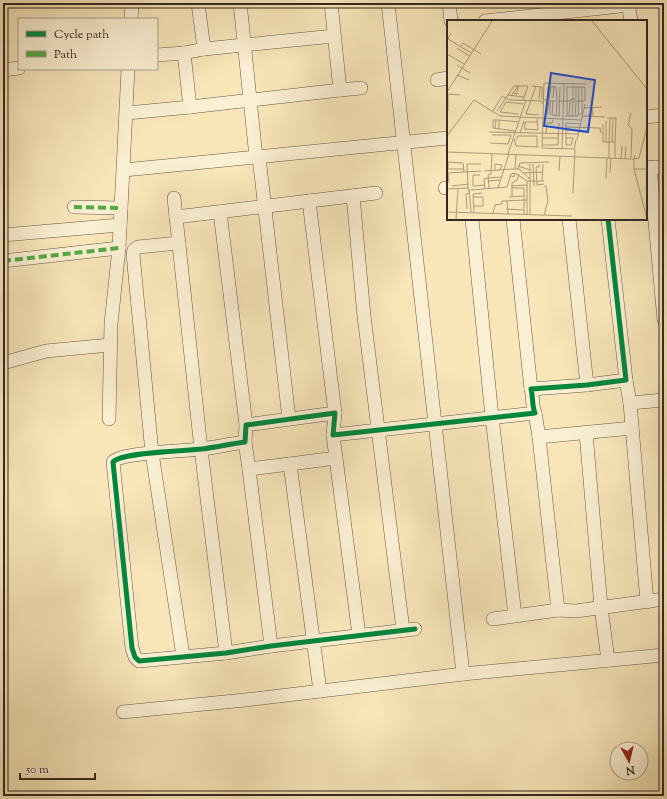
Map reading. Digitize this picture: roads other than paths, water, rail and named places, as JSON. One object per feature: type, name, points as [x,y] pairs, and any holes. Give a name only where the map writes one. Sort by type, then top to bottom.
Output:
[{"type":"street","points":[[131,18],[132,3]]},
{"type":"street","points":[[198,3],[204,49]]},
{"type":"street","points":[[240,3],[289,419]]},
{"type":"street","points":[[331,3],[340,90]]},
{"type":"street","points":[[388,3],[463,674]]},
{"type":"street","points":[[449,3],[451,20]]},
{"type":"street","points":[[493,20],[628,4],[631,20]]},
{"type":"street","points":[[158,55],[334,36]]},
{"type":"street","points":[[184,53],[190,107]]},
{"type":"street","points":[[3,70],[18,68]]},
{"type":"street","points":[[109,419],[110,345],[119,248],[128,70]]},
{"type":"street","points":[[127,113],[361,88]]},
{"type":"street","points":[[647,117],[664,115]]},
{"type":"street","points":[[124,170],[447,138]]},
{"type":"street","points":[[664,167],[648,168],[664,320]]},
{"type":"street","points":[[176,217],[376,193]]},
{"type":"street","points":[[245,442],[201,449],[152,453],[118,458],[114,461],[113,465],[132,648],[135,657],[139,661],[226,653],[409,629],[378,430],[364,316],[353,196]]},
{"type":"street","points":[[174,198],[201,449],[226,653]]},
{"type":"street","points":[[309,200],[335,413],[333,435],[359,635]]},
{"type":"street","points":[[74,207],[121,208]]},
{"type":"street","points":[[220,212],[246,425],[245,442],[248,469],[272,646]]},
{"type":"street","points":[[472,220],[492,416],[515,616]]},
{"type":"street","points":[[513,220],[531,389],[534,398],[533,409],[535,412],[539,437],[558,610]]},
{"type":"street","points":[[569,220],[587,385]]},
{"type":"street","points":[[608,220],[626,380],[630,403],[648,602]]},
{"type":"street","points":[[3,234],[120,225]]},
{"type":"street","points":[[178,244],[138,247],[134,252],[152,453],[183,656]]},
{"type":"street","points":[[3,261],[119,248]]},
{"type":"street","points":[[3,363],[46,351],[110,345]]},
{"type":"street","points":[[531,389],[587,385],[626,380]]},
{"type":"street","points":[[630,403],[664,400]]},
{"type":"street","points":[[333,435],[535,412]]},
{"type":"street","points":[[246,425],[335,413]]},
{"type":"street","points":[[539,437],[632,428]]},
{"type":"street","points":[[586,432],[601,608],[608,660]]},
{"type":"street","points":[[248,469],[336,458]]},
{"type":"street","points":[[290,464],[320,691]]},
{"type":"street","points":[[492,619],[558,610],[601,608],[664,600]]},
{"type":"street","points":[[124,712],[245,700],[463,674],[664,655]]}]
